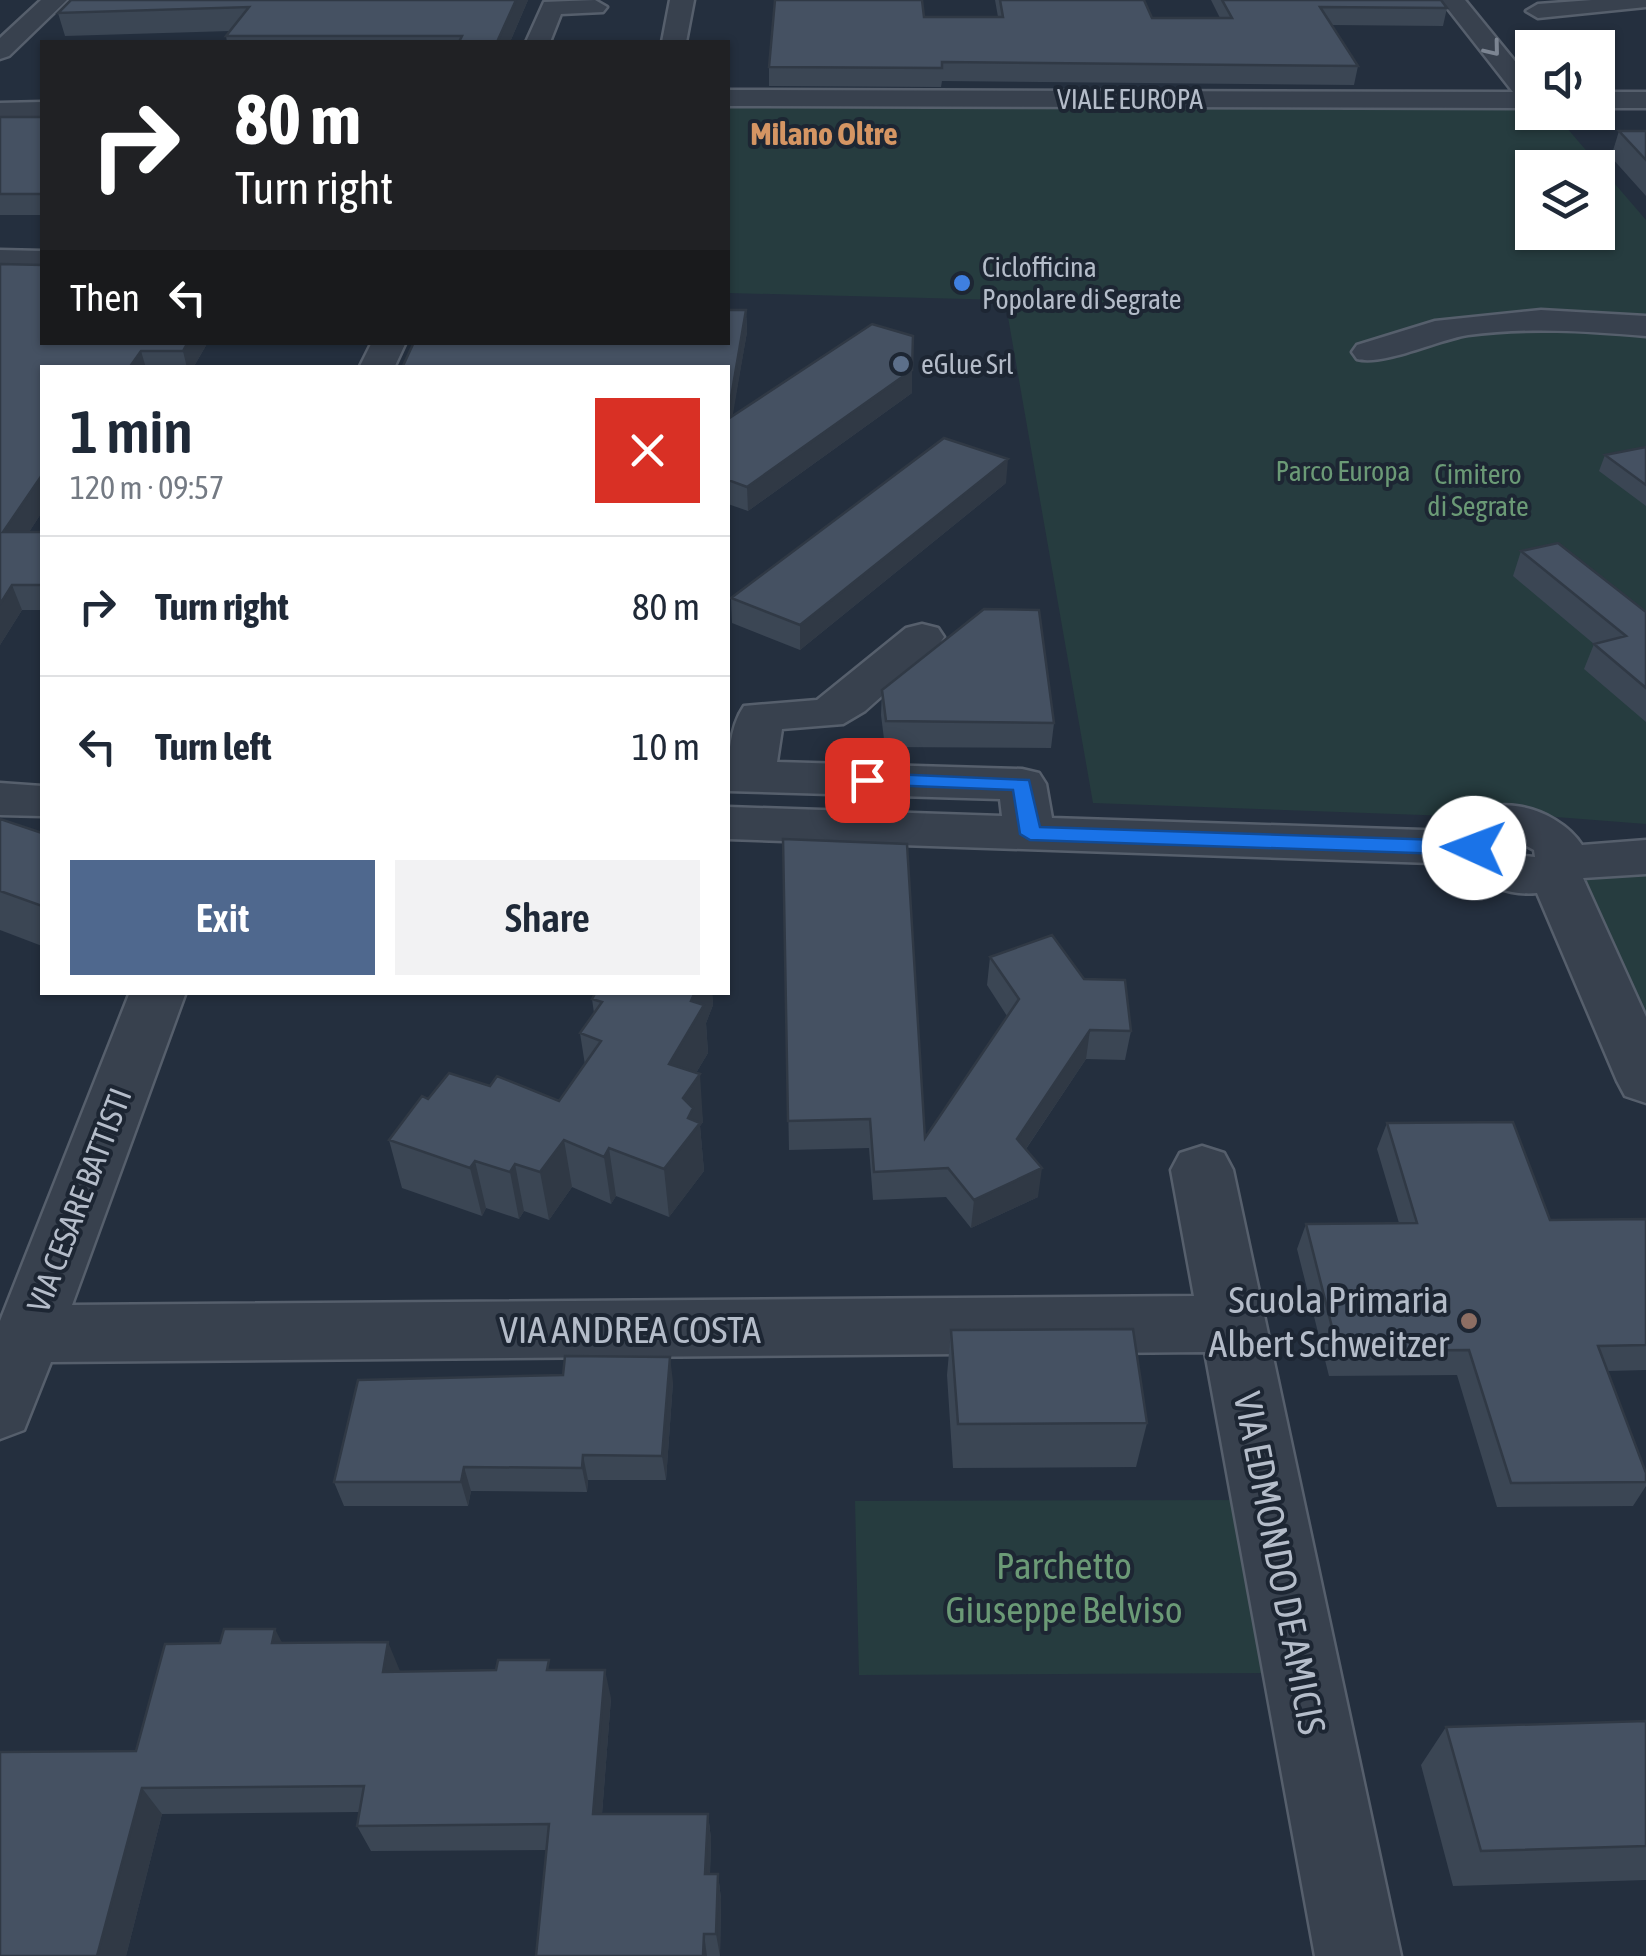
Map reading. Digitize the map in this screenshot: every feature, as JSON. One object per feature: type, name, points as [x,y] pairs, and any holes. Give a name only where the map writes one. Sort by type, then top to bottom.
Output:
[{"type":"street","points":[[0,51],[56,0]]},
{"type":"street","points":[[674,40],[682,0]]},
{"type":"street","points":[[1453,0],[1515,78]]},
{"type":"street","points":[[1533,6],[1634,4],[1640,0]]},
{"type":"street","points":[[1533,6],[1555,30]]},
{"type":"street","points":[[539,40],[552,7],[594,11]]},
{"type":"street","points":[[5,85],[40,94]]},
{"type":"street","name":"VIALE EUROPA","points":[[730,98],[1515,99]]},
{"type":"street","points":[[1615,100],[1646,100]]},
{"type":"street","points":[[0,111],[40,110]]},
{"type":"street","points":[[0,260],[40,260]]},
{"type":"street","points":[[1369,352],[1428,332],[1486,324],[1576,322],[1646,326]]},
{"type":"street","points":[[922,636],[849,701],[827,714],[760,716],[739,776],[1022,784],[1030,834]]},
{"type":"street","points":[[0,799],[40,801]]},
{"type":"street","points":[[730,824],[1474,848],[1486,863],[1512,875],[1539,877],[1557,859],[1646,855]]},
{"type":"street","points":[[1557,859],[1646,1082]]},
{"type":"street","name":"VIA CESARE BATTISTI","points":[[0,1408],[157,995]]},
{"type":"street","name":"VIA EDMONDO DE AMICIS","points":[[1202,1170],[1358,1956]]},
{"type":"street","name":"VIA ANDREA COSTA","points":[[28,1334],[1233,1324]]},
{"type":"green space","name":"Parco Europa","points":[[730,107],[1515,108],[1515,130],[1569,130],[1586,150],[1515,150],[1515,250],[1615,250],[1615,184],[1646,220],[1646,824],[1556,817],[1516,807],[1483,807],[1450,816],[1093,803],[1005,300],[730,293]]},
{"type":"green space","points":[[1646,874],[1646,1034],[1574,875]]},
{"type":"green space","name":"Parchetto Giuseppe Belviso","points":[[1254,1500],[1288,1673],[859,1675],[855,1501]]},
{"type":"building","points":[[71,0],[516,0],[498,40],[460,40],[462,36],[226,36],[249,7],[58,13]]},
{"type":"building","points":[[775,0],[922,0],[924,17],[1003,17],[1000,0],[1144,0],[1152,18],[1232,18],[1222,0],[1441,0],[1447,8],[1320,7],[1358,66],[942,62],[942,68],[769,67]]},
{"type":"building","points":[[0,117],[40,117],[40,194],[0,194]]},
{"type":"building","points":[[1619,131],[1646,131],[1646,160]]},
{"type":"building","points":[[0,264],[40,265],[40,345],[186,345],[183,351],[141,351],[131,365],[40,365],[40,478],[3,532],[40,532],[40,585],[12,585],[0,604]]},
{"type":"building","points":[[730,310],[746,310],[730,403],[730,365],[403,365],[413,345],[730,345]]},
{"type":"building","points":[[872,324],[913,336],[912,370],[747,487],[730,481],[730,418]]},
{"type":"building","points":[[944,438],[1008,459],[800,625],[731,598]]},
{"type":"building","points":[[1646,447],[1646,485],[1605,455]]},
{"type":"building","points":[[1558,543],[1646,612],[1646,688],[1594,644],[1626,636],[1521,551]]},
{"type":"building","points":[[984,609],[1039,610],[1054,723],[886,721],[882,690]]},
{"type":"building","points":[[0,819],[40,832],[40,905],[0,891]]},
{"type":"building","points":[[783,839],[907,844],[925,1138],[1019,999],[990,957],[1052,935],[1084,979],[1125,980],[1131,1031],[1090,1030],[1017,1139],[1042,1168],[974,1200],[948,1168],[874,1172],[870,1119],[788,1121]]},
{"type":"building","points":[[594,995],[694,995],[691,1001],[704,1005],[669,1064],[700,1074],[683,1098],[693,1108],[688,1118],[700,1123],[664,1169],[609,1148],[604,1157],[564,1140],[540,1172],[515,1164],[510,1172],[475,1161],[470,1168],[389,1140],[422,1096],[428,1099],[449,1073],[490,1086],[497,1076],[559,1101],[601,1041],[580,1033],[602,1002],[592,999]]},
{"type":"building","points":[[1513,1122],[1550,1220],[1646,1219],[1646,1345],[1598,1346],[1646,1482],[1511,1483],[1469,1350],[1338,1351],[1306,1224],[1417,1223],[1387,1123]]},
{"type":"building","points":[[1133,1329],[1147,1423],[958,1424],[951,1330]]},
{"type":"building","points":[[565,1356],[670,1357],[662,1456],[583,1455],[582,1468],[464,1467],[461,1482],[334,1482],[358,1380],[563,1375]]},
{"type":"building","points":[[224,1629],[275,1629],[272,1643],[388,1642],[383,1672],[496,1670],[498,1660],[549,1660],[547,1670],[605,1670],[593,1814],[708,1814],[705,1874],[718,1874],[716,1934],[704,1934],[703,1956],[536,1956],[549,1824],[357,1826],[364,1786],[142,1788],[97,1956],[0,1956],[0,1752],[136,1751],[165,1644],[220,1643]]},
{"type":"building","points":[[1646,1721],[1646,1846],[1481,1851],[1446,1727]]},
{"type":"place","name":"Ciclofficina Popolare di Segrate","points":[[962,283]]},
{"type":"place","name":"eGlue Srl","points":[[901,364]]},
{"type":"place","name":"Scuola Primaria Albert Schweitzer","points":[[1469,1321]]},
{"type":"district","name":"Milano Oltre","points":[[824,133]]},
{"type":"route","points":[[867,780],[1022,784],[1030,834],[1474,848]]},
{"type":"park label","name":"Cimitero di Segrate","points":[[1478,490]]}]
